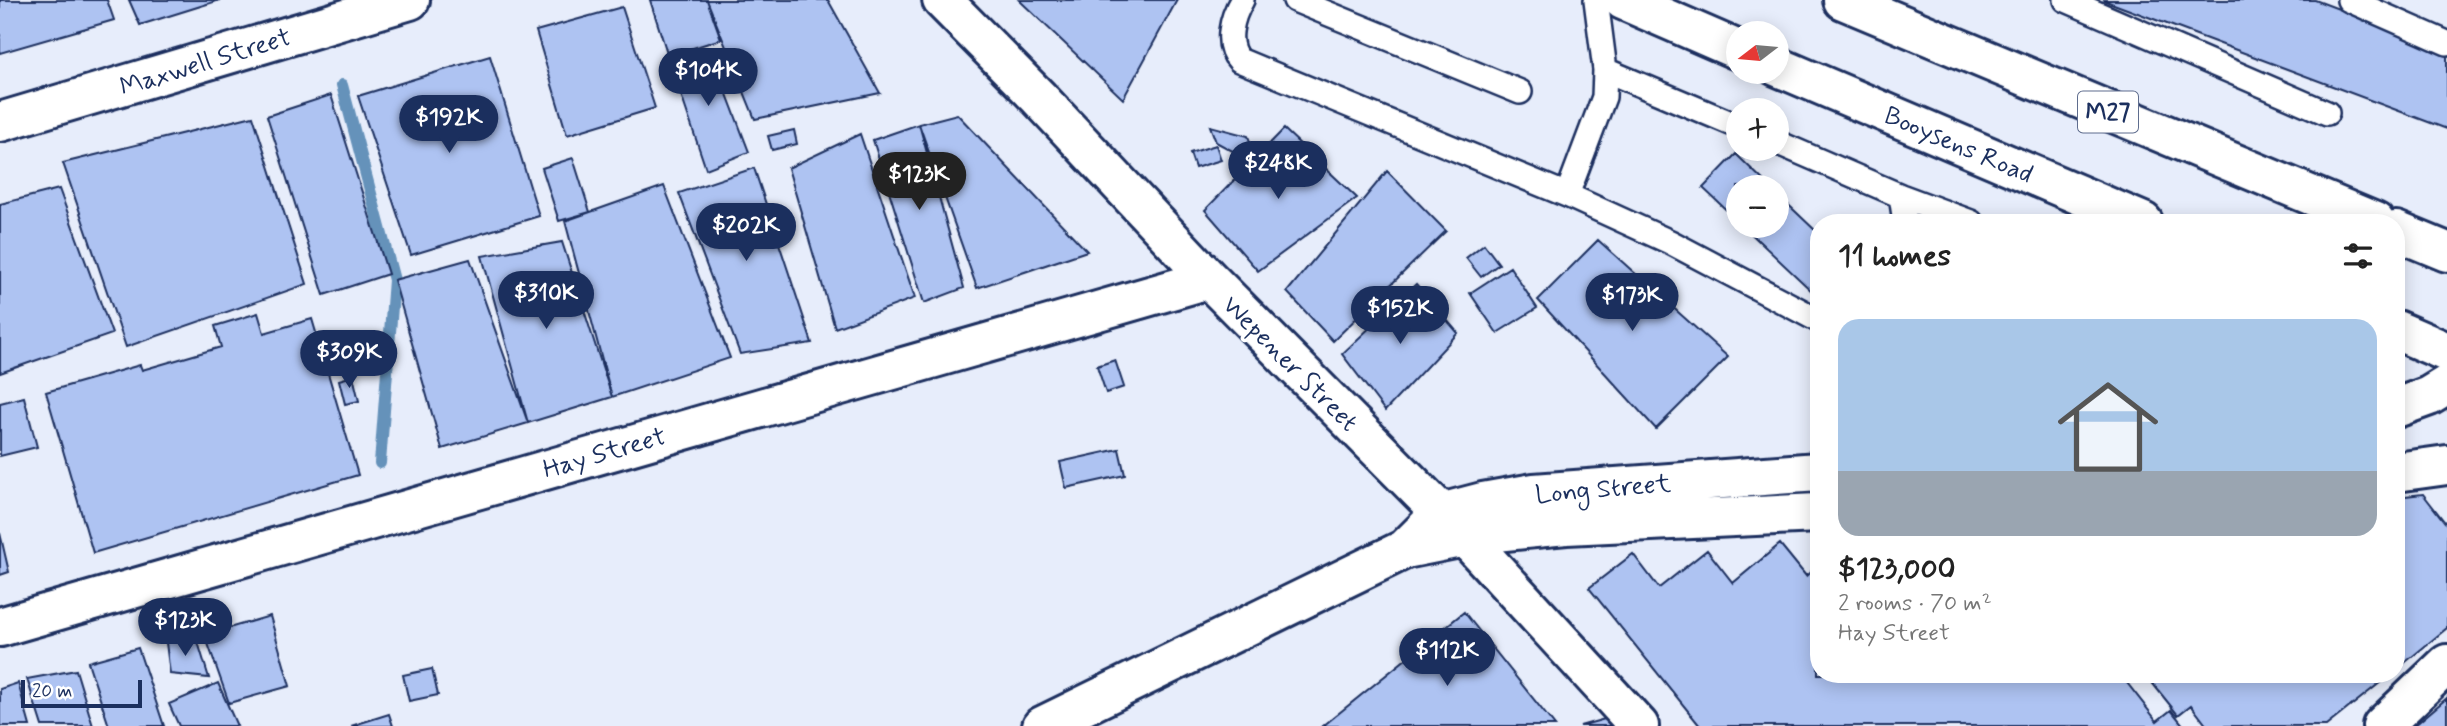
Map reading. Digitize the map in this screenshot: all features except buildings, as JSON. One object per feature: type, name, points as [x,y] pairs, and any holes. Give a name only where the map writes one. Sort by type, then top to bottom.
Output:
[{"type":"street","name":"Maxwell Street","points":[[0,122],[410,0]]},
{"type":"street","name":"Wepener Street","points":[[942,0],[1039,98],[1209,279],[1453,526],[1639,726]]},
{"type":"street","points":[[1623,0],[1726,45]]},
{"type":"street","name":"M27","points":[[1843,0],[2356,214]]},
{"type":"street","name":"Booysens Road","points":[[1789,72],[2124,214]]},
{"type":"street","points":[[2405,235],[2447,252]]},
{"type":"street","name":"Hay Street","points":[[0,627],[1209,279]]},
{"type":"street","points":[[2405,334],[2447,352]]},
{"type":"street","points":[[2405,405],[2429,396],[2447,385]]},
{"type":"street","points":[[2405,471],[2447,465]]},
{"type":"street","name":"Long Street","points":[[1453,526],[1483,502],[1534,493],[1810,473]]},
{"type":"street","name":"Long Street","points":[[1453,526],[1494,532],[1566,525],[1810,513]]},
{"type":"street","points":[[1042,726],[1453,526]]},
{"type":"street","points":[[2382,726],[2447,664]]},
{"type":"lane","points":[[1242,0],[1233,23],[1231,43],[1233,53],[1239,60],[1567,195],[1670,242],[1810,316]]},
{"type":"lane","points":[[1295,0],[1520,92]]},
{"type":"lane","points":[[1567,195],[1604,97],[1605,70],[1596,0]]},
{"type":"lane","points":[[2066,0],[2327,113]]},
{"type":"lane","points":[[2349,0],[2447,43]]},
{"type":"lane","points":[[1605,70],[1726,121]]},
{"type":"lane","points":[[1789,148],[1900,196],[1949,214]]},
{"type":"lane","points":[[1900,196],[1903,214]]},
{"type":"waterway","points":[[342,85],[394,280],[380,463]]}]
